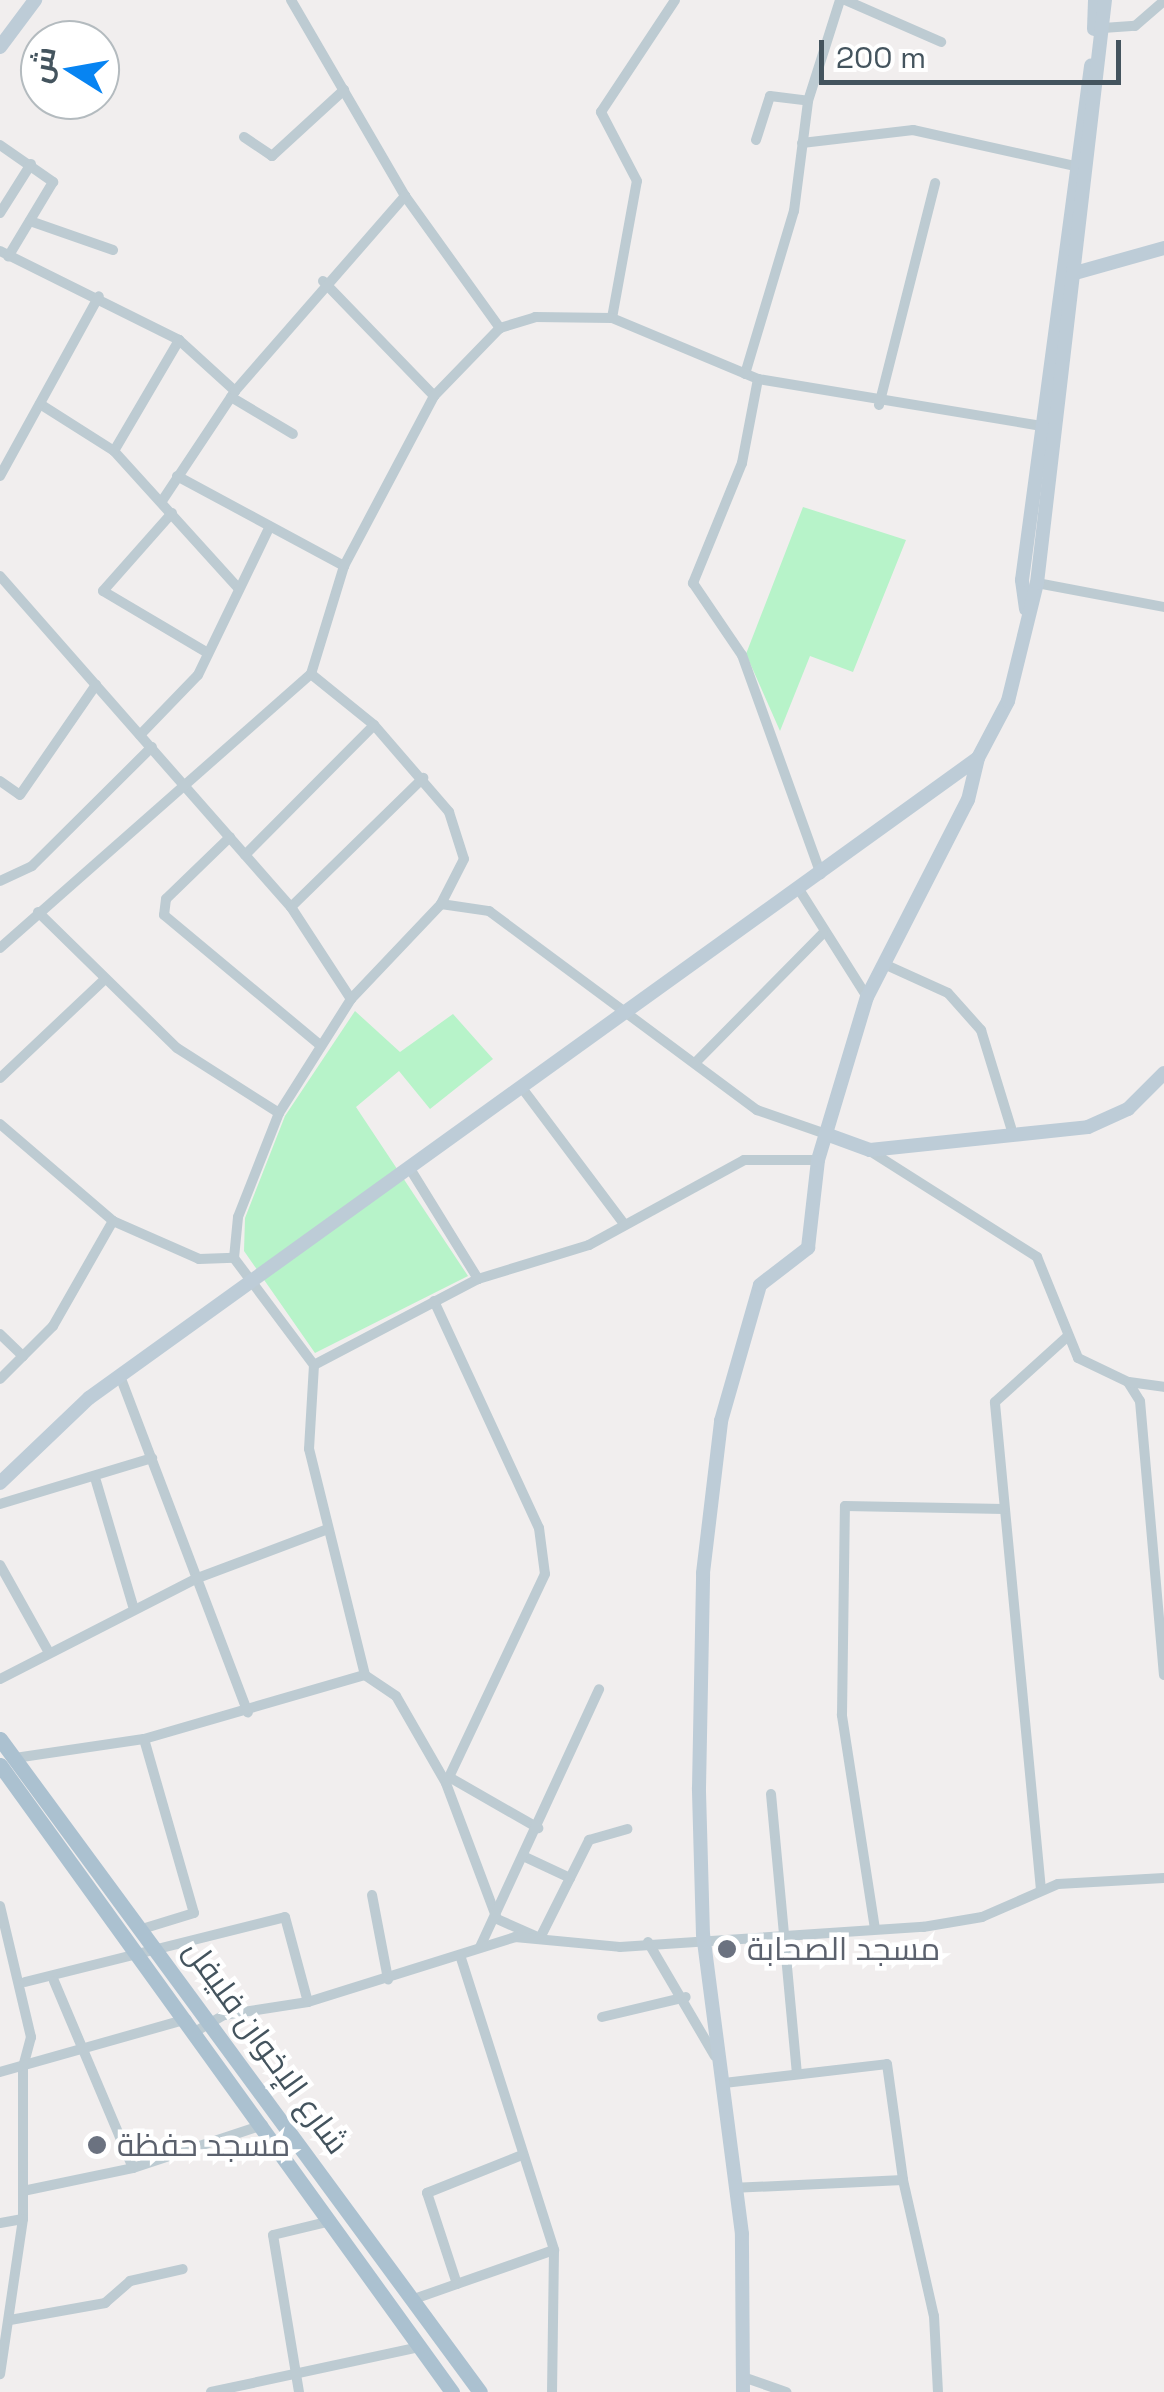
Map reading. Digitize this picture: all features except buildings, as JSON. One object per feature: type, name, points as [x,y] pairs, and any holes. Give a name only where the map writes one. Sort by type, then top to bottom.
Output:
[{"type":"main road","points":[[0,47],[35,0]]},
{"type":"main road","points":[[743,2385],[736,2188],[704,1935],[703,1573],[721,1421],[760,1285],[808,1248],[818,1160],[868,997],[968,800],[978,758],[1008,701],[1037,584],[1096,0]]},
{"type":"main road","points":[[1027,613],[1022,580],[1070,274],[1106,0]]},
{"type":"main road","points":[[1070,274],[1164,248]]},
{"type":"main road","points":[[0,1484],[120,1376],[525,1092],[978,758]]},
{"type":"main road","points":[[826,1134],[870,1150],[1088,1128],[1128,1109],[1164,1073]]},
{"type":"main road","name":"شارع الإخوان فليفل","points":[[0,1739],[8,1762],[140,1956],[452,2392]]},
{"type":"main road","name":"شارع الإخوان فليفل","points":[[8,1762],[145,1928],[214,2019],[480,2392]]},
{"type":"street","points":[[291,0],[405,196],[500,328]]},
{"type":"street","points":[[612,318],[637,181],[600,112],[675,0]]},
{"type":"street","points":[[745,374],[794,211],[808,101],[842,0],[941,42]]},
{"type":"street","points":[[1104,28],[1135,26],[1164,1]]},
{"type":"street","points":[[244,138],[272,156],[344,90]]},
{"type":"street","points":[[756,140],[770,96],[808,101]]},
{"type":"street","points":[[802,143],[913,130],[1080,168]]},
{"type":"street","points":[[0,144],[53,182],[4,254],[99,296],[179,340],[233,394],[293,434]]},
{"type":"street","points":[[0,214],[32,164]]},
{"type":"street","points":[[879,404],[935,183]]},
{"type":"street","points":[[162,501],[233,394],[324,281],[405,196]]},
{"type":"street","points":[[30,221],[113,250]]},
{"type":"street","points":[[324,281],[434,396]]},
{"type":"street","points":[[0,476],[99,296]]},
{"type":"street","points":[[0,948],[38,912],[190,790],[311,674],[344,566],[434,396],[500,328],[535,318],[612,318],[758,379],[879,404],[1044,426]]},
{"type":"street","points":[[114,451],[179,340]]},
{"type":"street","points":[[758,379],[742,463],[693,583],[742,655],[821,874]]},
{"type":"street","points":[[40,404],[114,451],[239,589]]},
{"type":"street","points":[[177,476],[344,566]]},
{"type":"street","points":[[172,513],[102,592],[208,653]]},
{"type":"street","points":[[140,734],[208,653],[270,526]]},
{"type":"street","points":[[0,576],[292,907],[351,998]]},
{"type":"street","points":[[1037,584],[1164,608]]},
{"type":"street","points":[[311,674],[374,726],[422,778],[449,812],[464,860],[440,904],[351,998],[279,1112],[238,1217],[234,1258],[314,1365],[308,1449],[366,1675],[396,1696],[447,1780],[496,1914],[540,1938]]},
{"type":"street","points":[[0,781],[20,794],[96,684]]},
{"type":"street","points":[[245,855],[374,726]]},
{"type":"street","points":[[0,882],[32,866],[152,748]]},
{"type":"street","points":[[292,907],[422,778]]},
{"type":"street","points":[[230,837],[166,899],[164,915],[321,1046]]},
{"type":"street","points":[[800,891],[823,933],[868,997]]},
{"type":"street","points":[[440,904],[489,912],[758,1110],[826,1134]]},
{"type":"street","points":[[38,912],[177,1048],[279,1112]]},
{"type":"street","points":[[695,1062],[823,933]]},
{"type":"street","points":[[884,964],[948,993],[982,1030],[1013,1134]]},
{"type":"street","points":[[0,1078],[104,980]]},
{"type":"street","points":[[525,1092],[625,1225]]},
{"type":"street","points":[[0,1124],[114,1222],[198,1259],[234,1258]]},
{"type":"street","points":[[870,1150],[1036,1256],[1078,1358],[1128,1382],[1164,1388]]},
{"type":"street","points":[[314,1365],[478,1278],[625,1225],[744,1160],[818,1160]]},
{"type":"street","points":[[412,1172],[478,1278]]},
{"type":"street","points":[[0,1379],[54,1326],[114,1222]]},
{"type":"street","points":[[434,1301],[539,1528],[545,1574],[447,1780]]},
{"type":"street","points":[[0,1334],[23,1356]]},
{"type":"street","points":[[1041,1890],[995,1402],[1068,1336]]},
{"type":"street","points":[[120,1376],[248,1714]]},
{"type":"street","points":[[1128,1382],[1140,1401],[1164,1675]]},
{"type":"street","points":[[0,1504],[96,1481],[152,1458]]},
{"type":"street","points":[[96,1481],[134,1608]]},
{"type":"street","points":[[875,1929],[842,1715],[845,1506],[1004,1509]]},
{"type":"street","points":[[0,1679],[48,1651],[195,1579],[328,1529]]},
{"type":"street","points":[[0,1565],[48,1651]]},
{"type":"street","points":[[8,1762],[144,1739],[248,1714],[366,1675]]},
{"type":"street","points":[[480,1947],[538,1828],[599,1688]]},
{"type":"street","points":[[144,1739],[194,1913],[145,1928]]},
{"type":"street","points":[[447,1780],[538,1828]]},
{"type":"street","points":[[771,1794],[780,1934],[798,2074]]},
{"type":"street","points":[[540,1938],[590,1840],[627,1829]]},
{"type":"street","points":[[523,1856],[570,1878]]},
{"type":"street","points":[[0,2072],[214,2019],[308,2002],[480,1947],[540,1938],[648,1942],[704,1935],[954,1924],[1041,1890],[1164,1878]]},
{"type":"street","points":[[372,1895],[388,1979]]},
{"type":"street","points":[[0,1906],[25,1982],[31,2037],[22,2067],[22,2219],[0,2374]]},
{"type":"street","points":[[25,1982],[54,1981],[285,1917],[308,2002]]},
{"type":"street","points":[[648,1942],[686,1996],[724,2078],[886,2064],[903,2180],[934,2316],[938,2392]]},
{"type":"street","points":[[0,1954],[14,1949]]},
{"type":"street","points":[[460,1955],[554,2250],[552,2392]]},
{"type":"street","points":[[54,1981],[133,2168]]},
{"type":"street","points":[[602,2017],[686,1996]]},
{"type":"street","points":[[22,2191],[133,2168],[264,2125]]},
{"type":"street","points":[[457,2284],[427,2192],[522,2155]]},
{"type":"street","points":[[736,2188],[903,2180]]},
{"type":"street","points":[[0,2222],[22,2219]]},
{"type":"street","points":[[299,2392],[273,2236],[331,2221]]},
{"type":"street","points":[[414,2298],[554,2250]]},
{"type":"street","points":[[10,2320],[105,2303],[130,2280],[183,2269]]},
{"type":"street","points":[[211,2392],[297,2379],[420,2346]]},
{"type":"street","points":[[743,2385],[786,2392]]},
{"type":"green space","points":[[803,507],[906,540],[853,672],[810,656],[780,731],[746,654]]},
{"type":"green space","points":[[355,1011],[400,1052],[453,1014],[493,1059],[430,1109],[399,1071],[356,1107],[468,1276],[315,1353],[244,1251],[245,1218],[285,1116]]},
{"type":"place","name":"مسجد الصحابة","points":[[727,1949]]},
{"type":"place","name":"مسجد حفظة","points":[[97,2145]]}]
